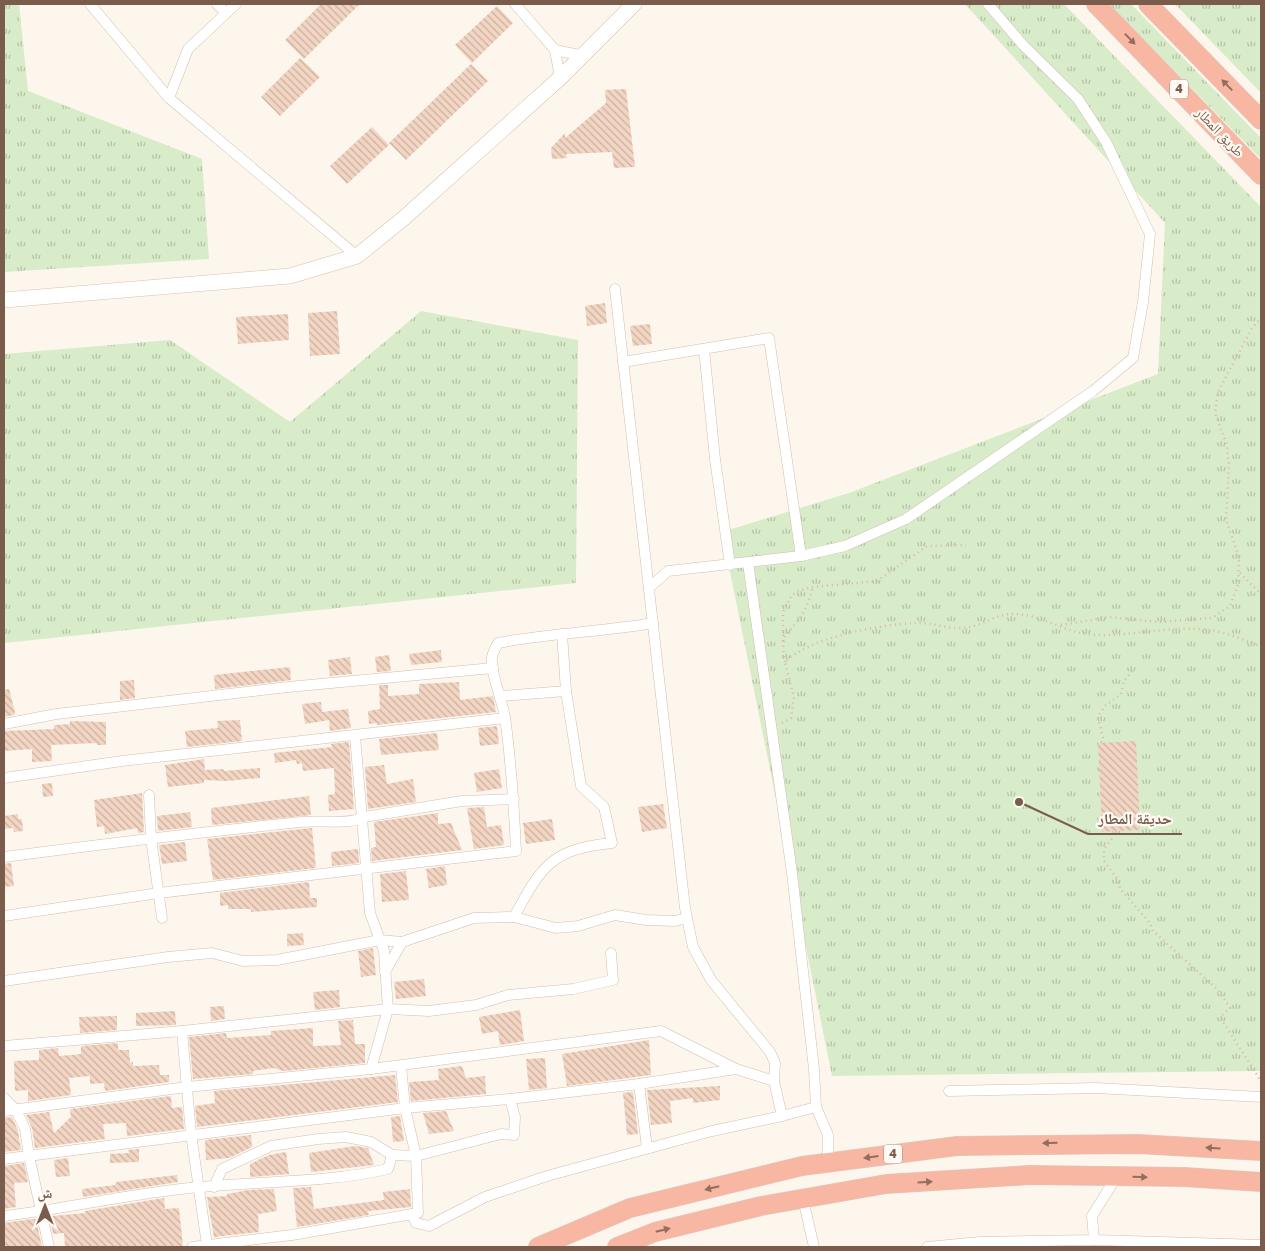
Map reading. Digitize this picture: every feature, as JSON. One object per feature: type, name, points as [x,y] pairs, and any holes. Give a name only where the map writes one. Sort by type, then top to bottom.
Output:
[{"type":"highway","name":"طريق المطار","points":[[1096,4],[1261,175]]},
{"type":"highway","points":[[1148,4],[1261,120]]},
{"type":"highway","name":"4","points":[[538,1247],[630,1208],[802,1166],[958,1146],[1014,1144],[1138,1144],[1261,1151]]},
{"type":"highway","name":"4","points":[[617,1247],[654,1232],[760,1206],[886,1184],[1030,1175],[1117,1176],[1261,1182]]},
{"type":"main road","points":[[4,300],[290,276],[357,256],[404,218],[560,78],[634,4]]},
{"type":"street","points":[[90,4],[169,98],[357,256]]},
{"type":"street","points":[[217,4],[226,13]]},
{"type":"street","points":[[169,98],[188,49],[236,4]]},
{"type":"street","points":[[515,4],[554,50],[560,78]]},
{"type":"street","points":[[649,588],[668,572],[801,556],[845,546],[906,519],[1093,391],[1133,358],[1143,302],[1150,234],[1106,142],[1078,99],[1024,45],[988,4]]},
{"type":"street","points":[[554,50],[584,56]]},
{"type":"street","points":[[615,289],[676,838],[687,918],[693,947],[711,980],[770,1052],[775,1063],[774,1081],[782,1116]]},
{"type":"street","points":[[623,362],[769,338],[801,556]]},
{"type":"street","points":[[704,349],[715,460],[730,565]]},
{"type":"street","points":[[748,563],[792,873],[814,1069],[816,1107],[828,1135],[828,1163]]},
{"type":"street","points":[[4,916],[160,893],[368,869],[440,858],[516,851],[514,799],[505,718],[502,696],[493,668],[492,656],[498,642],[528,637],[608,631],[652,623]]},
{"type":"street","points":[[514,917],[536,877],[558,856],[592,845],[612,843],[604,807],[581,786],[566,691],[562,634]]},
{"type":"street","points":[[4,724],[56,714],[288,687],[493,668]]},
{"type":"street","points":[[502,696],[566,691]]},
{"type":"street","points":[[4,778],[122,761],[505,718]]},
{"type":"street","points":[[355,736],[364,817],[370,913],[384,951],[388,1009],[371,1069]]},
{"type":"street","points":[[149,795],[151,838],[162,918]]},
{"type":"street","points":[[4,857],[151,838],[320,820],[357,822],[364,817],[462,801],[514,799]]},
{"type":"street","points":[[4,982],[168,957],[212,954],[243,960],[277,960],[380,940],[402,942],[474,918],[514,917],[556,928],[578,926],[615,916],[676,922],[687,918]]},
{"type":"street","points":[[385,972],[402,942]]},
{"type":"street","points":[[4,1046],[182,1031],[388,1009],[429,1011],[476,1004],[508,995],[574,989],[613,980],[611,953]]},
{"type":"street","points":[[182,1031],[191,1134],[207,1245]]},
{"type":"street","points":[[4,1111],[187,1086],[401,1066],[661,1031],[736,1069],[774,1081]]},
{"type":"street","points":[[192,1247],[292,1235],[418,1213],[416,1156],[406,1108],[401,1066]]},
{"type":"street","points":[[4,1159],[406,1108],[510,1099],[639,1084],[736,1069]]},
{"type":"street","points":[[639,1084],[647,1148]]},
{"type":"street","points":[[949,1091],[1096,1088],[1261,1097]]},
{"type":"street","points":[[4,1098],[16,1110],[25,1129],[28,1156],[49,1247]]},
{"type":"street","points":[[214,1186],[222,1169],[271,1146],[346,1137],[371,1142],[392,1155],[416,1156],[501,1134],[514,1135],[515,1117],[510,1099]]},
{"type":"street","points":[[412,1214],[416,1223],[429,1226],[485,1197],[546,1176],[712,1131],[816,1107]]},
{"type":"street","points":[[4,1216],[199,1187],[304,1182],[364,1175],[388,1169],[392,1155]]},
{"type":"street","points":[[1094,1240],[1092,1216],[1117,1176]]},
{"type":"street","points":[[803,1199],[814,1247]]},
{"type":"street","points":[[927,1247],[980,1242],[1094,1240],[1261,1245]]},
{"type":"path","points":[[1059,626],[1109,617],[1159,622],[1212,618],[1230,606],[1235,598],[1240,573],[1239,557],[1226,520],[1230,466],[1227,445],[1215,413],[1218,392],[1252,328],[1261,318]]},
{"type":"path","points":[[772,728],[791,718],[794,697],[785,662],[783,641],[784,612],[791,596],[813,587],[877,580],[927,546],[937,544],[966,545]]},
{"type":"path","points":[[1240,573],[1261,594]]},
{"type":"path","points":[[783,641],[785,634],[802,615],[813,587]]},
{"type":"path","points":[[785,662],[794,654],[820,643],[882,627],[915,623],[964,628],[998,615],[1016,614],[1032,616],[1095,636],[1200,629],[1224,633],[1261,646]]},
{"type":"path","points":[[1103,738],[1098,716],[1105,706],[1121,694],[1124,681],[1133,670]]},
{"type":"path","points":[[1112,839],[1104,849],[1104,861],[1116,877],[1121,890],[1145,917],[1153,931],[1218,990],[1230,1008],[1220,1016],[1261,1081]]},
{"type":"green space","points":[[4,4],[19,4],[28,91],[202,159],[209,259],[4,272]]},
{"type":"green space","points":[[965,4],[1064,4],[1261,207],[1261,1071],[832,1076],[722,532],[849,493],[1158,374],[1165,223]]},
{"type":"green space","points":[[1109,4],[1131,4],[1261,138],[1261,159]]},
{"type":"green space","points":[[1175,4],[1258,4],[1261,7],[1261,93]]},
{"type":"green space","points":[[421,311],[578,340],[576,583],[4,643],[4,354],[170,340],[290,422]]},
{"type":"building","points":[[321,4],[360,4],[304,59],[285,40]]},
{"type":"building","points":[[497,6],[513,23],[472,63],[455,45]]},
{"type":"building","points":[[300,58],[320,77],[280,116],[261,97]]},
{"type":"building","points":[[471,64],[488,81],[406,160],[389,143]]},
{"type":"building","points":[[626,89],[635,167],[614,168],[612,152],[566,154],[567,158],[552,159],[551,148],[565,133],[565,138],[606,103],[605,90]]},
{"type":"building","points":[[372,127],[389,145],[347,184],[330,166]]},
{"type":"building","points":[[605,303],[607,323],[587,326],[585,306]]},
{"type":"building","points":[[337,311],[340,354],[310,356],[308,313]]},
{"type":"building","points":[[288,314],[289,340],[238,344],[236,317]]},
{"type":"building","points":[[650,324],[652,344],[633,346],[630,326]]},
{"type":"building","points":[[441,650],[442,662],[411,665],[409,654]]},
{"type":"building","points":[[389,655],[391,671],[377,672],[375,657]]},
{"type":"building","points":[[350,657],[352,674],[330,676],[328,660]]},
{"type":"building","points":[[290,667],[291,680],[215,689],[214,675]]},
{"type":"building","points":[[134,680],[135,698],[120,700],[120,681]]},
{"type":"building","points":[[459,682],[460,700],[493,696],[496,712],[377,725],[377,723],[369,724],[368,711],[380,709],[379,685],[388,685],[388,696],[419,694],[419,684]]},
{"type":"building","points":[[9,689],[15,712],[14,715],[4,717],[4,690]]},
{"type":"building","points":[[321,702],[322,712],[348,709],[351,728],[330,731],[329,720],[305,724],[302,704]]},
{"type":"building","points":[[240,720],[242,741],[187,747],[185,731],[218,728],[217,721]]},
{"type":"building","points":[[70,721],[106,722],[106,745],[97,745],[97,743],[51,745],[52,761],[32,762],[32,749],[4,751],[4,731],[54,729],[54,725],[70,724]]},
{"type":"building","points":[[497,726],[499,744],[480,746],[478,728]]},
{"type":"building","points":[[437,733],[439,750],[381,755],[379,739]]},
{"type":"building","points":[[1136,741],[1140,830],[1102,832],[1098,743]]},
{"type":"building","points":[[349,742],[354,809],[329,811],[328,795],[335,794],[334,768],[303,771],[302,763],[297,764],[296,760],[275,763],[274,753],[332,747],[331,744]]},
{"type":"building","points":[[204,759],[205,770],[223,769],[224,771],[260,768],[260,778],[227,781],[204,780],[204,783],[168,787],[165,765]]},
{"type":"building","points":[[384,765],[387,784],[413,779],[416,802],[368,809],[365,767]]},
{"type":"building","points":[[499,769],[502,788],[477,792],[474,773]]},
{"type":"building","points":[[52,783],[53,796],[43,797],[42,784]]},
{"type":"building","points":[[142,793],[144,832],[138,833],[137,828],[105,834],[104,826],[97,827],[94,800]]},
{"type":"building","points":[[309,796],[311,815],[212,825],[211,808]]},
{"type":"building","points":[[663,804],[667,828],[642,832],[638,807]]},
{"type":"building","points":[[484,807],[487,827],[501,825],[504,845],[474,849],[467,808]]},
{"type":"building","points":[[190,812],[192,827],[158,831],[157,816]]},
{"type":"building","points":[[438,813],[438,824],[451,823],[462,850],[372,861],[371,848],[376,847],[374,822]]},
{"type":"building","points":[[18,814],[18,819],[22,819],[23,831],[14,832],[13,828],[4,829],[4,816]]},
{"type":"building","points":[[552,819],[555,840],[526,844],[523,823]]},
{"type":"building","points":[[312,828],[316,868],[213,880],[207,839]]},
{"type":"building","points":[[185,842],[187,861],[162,864],[159,845]]},
{"type":"building","points":[[358,849],[359,863],[332,866],[331,852]]},
{"type":"building","points":[[11,863],[14,886],[4,887],[4,864]]},
{"type":"building","points":[[445,866],[447,885],[429,888],[426,869]]},
{"type":"building","points":[[406,871],[409,900],[382,902],[380,874]]},
{"type":"building","points":[[309,882],[310,898],[317,898],[317,907],[251,912],[251,909],[228,909],[228,905],[220,906],[220,893]]},
{"type":"building","points":[[303,933],[304,945],[287,946],[287,934]]},
{"type":"building","points":[[373,948],[376,975],[361,977],[358,951]]},
{"type":"building","points":[[424,979],[426,996],[396,999],[394,982]]},
{"type":"building","points":[[339,990],[340,1007],[315,1010],[313,992]]},
{"type":"building","points":[[224,1006],[225,1019],[211,1021],[210,1007]]},
{"type":"building","points":[[520,1010],[524,1041],[500,1045],[498,1031],[482,1034],[479,1017]]},
{"type":"building","points":[[175,1011],[176,1025],[136,1026],[136,1013]]},
{"type":"building","points":[[117,1016],[117,1030],[80,1033],[79,1017]]},
{"type":"building","points":[[353,1020],[355,1044],[365,1044],[365,1063],[284,1071],[273,1068],[253,1071],[253,1074],[193,1079],[189,1037],[226,1033],[227,1038],[271,1035],[271,1031],[313,1028],[313,1046],[341,1045],[338,1021]]},
{"type":"building","points":[[649,1040],[651,1075],[567,1086],[562,1054]]},
{"type":"building","points":[[118,1043],[118,1050],[129,1050],[130,1063],[133,1062],[133,1066],[159,1065],[160,1075],[169,1075],[169,1082],[105,1091],[104,1083],[90,1084],[90,1076],[69,1078],[71,1095],[28,1101],[28,1090],[15,1091],[14,1061],[39,1060],[39,1050],[58,1048],[59,1056],[72,1055],[81,1054],[81,1046]]},
{"type":"building","points":[[545,1058],[547,1088],[529,1090],[526,1059]]},
{"type":"building","points":[[462,1066],[466,1078],[485,1076],[486,1094],[411,1101],[409,1082],[439,1080],[438,1069]]},
{"type":"building","points":[[395,1075],[398,1102],[197,1127],[195,1106],[215,1103],[214,1091]]},
{"type":"building","points":[[720,1086],[720,1100],[693,1103],[693,1098],[670,1101],[672,1123],[651,1125],[647,1090]]},
{"type":"building","points":[[633,1092],[638,1134],[627,1135],[623,1093]]},
{"type":"building","points":[[171,1096],[172,1108],[182,1107],[184,1129],[127,1136],[126,1123],[103,1124],[105,1139],[35,1148],[32,1128],[26,1115],[49,1112],[54,1133],[71,1117],[70,1109]]},
{"type":"building","points":[[446,1111],[454,1131],[429,1134],[423,1113]]},
{"type":"building","points":[[400,1116],[404,1141],[393,1142],[391,1117]]},
{"type":"building","points":[[12,1117],[18,1131],[21,1150],[4,1152],[4,1118]]},
{"type":"building","points":[[251,1135],[252,1147],[229,1158],[206,1160],[205,1140]]},
{"type":"building","points":[[355,1146],[368,1148],[374,1165],[311,1172],[309,1153]]},
{"type":"building","points":[[139,1149],[139,1162],[110,1163],[110,1154],[129,1153],[128,1150]]},
{"type":"building","points":[[286,1152],[289,1174],[250,1177],[250,1164],[269,1155]]},
{"type":"building","points":[[68,1158],[70,1176],[56,1177],[54,1160]]},
{"type":"building","points":[[24,1163],[28,1182],[14,1183],[16,1207],[4,1209],[4,1166]]},
{"type":"building","points":[[177,1175],[178,1182],[83,1197],[82,1189],[115,1185],[116,1182]]},
{"type":"building","points":[[311,1187],[314,1209],[384,1200],[383,1192],[410,1189],[411,1207],[368,1211],[369,1215],[297,1227],[293,1188]]},
{"type":"building","points":[[274,1189],[277,1211],[258,1214],[259,1232],[214,1237],[207,1197],[227,1196],[227,1194],[248,1190]]},
{"type":"building","points":[[164,1198],[165,1209],[179,1208],[183,1246],[65,1247],[64,1233],[53,1234],[50,1218],[52,1216],[85,1213],[85,1211]]},
{"type":"building","points":[[36,1219],[42,1247],[4,1247],[4,1223]]},
{"type":"place","name":"حديقة المطار","points":[[1019,802]]}]
